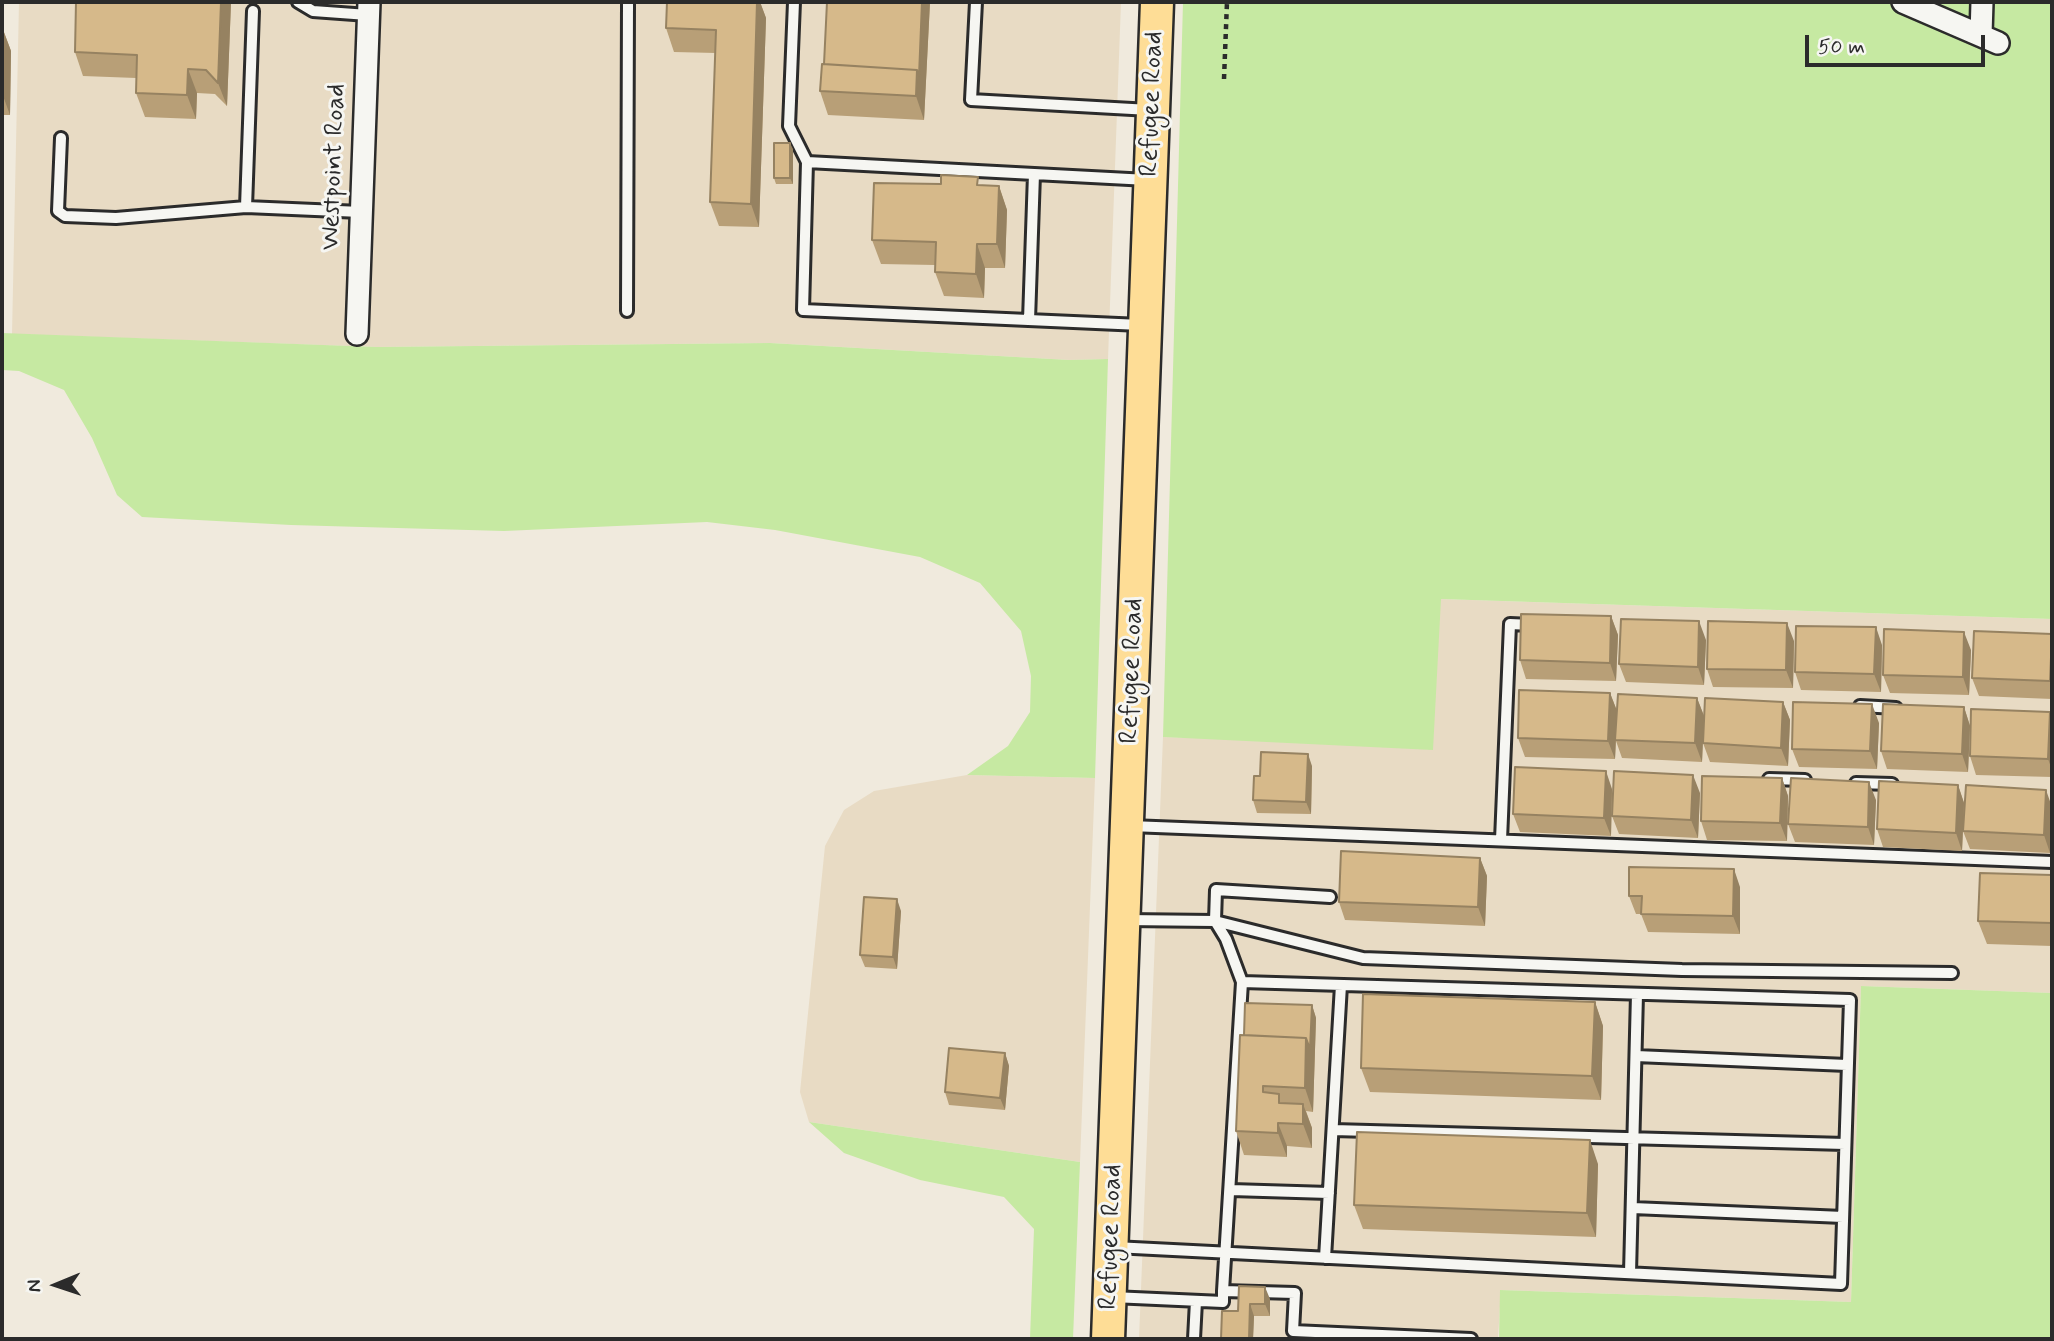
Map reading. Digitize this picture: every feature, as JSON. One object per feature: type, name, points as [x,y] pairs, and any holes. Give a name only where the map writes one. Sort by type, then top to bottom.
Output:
[{"type":"main road","name":"Refugee Road","points":[[1108,1339],[1157,2]]},
{"type":"street","points":[[1903,2],[1989,39],[1982,2]]},
{"type":"street","name":"Westpoint Road","points":[[357,334],[368,8]]},
{"type":"lane","points":[[298,2],[313,11],[368,8]]},
{"type":"lane","points":[[627,311],[628,2]]},
{"type":"lane","points":[[794,2],[789,126],[807,162],[803,310],[1146,326]]},
{"type":"lane","points":[[976,2],[971,100],[1153,110]]},
{"type":"lane","points":[[246,207],[253,10]]},
{"type":"lane","points":[[61,138],[58,211],[65,216],[116,218],[246,207],[361,212]]},
{"type":"lane","points":[[807,162],[1151,180]]},
{"type":"lane","points":[[1029,320],[1034,174]]},
{"type":"lane","points":[[1501,840],[1510,624],[1538,625]]},
{"type":"lane","points":[[1507,694],[1521,694]]},
{"type":"lane","points":[[1843,706],[1912,708]]},
{"type":"lane","points":[[1504,767],[1517,768]]},
{"type":"lane","points":[[1751,778],[1819,781]]},
{"type":"lane","points":[[1847,782],[1901,785]]},
{"type":"lane","points":[[1127,826],[2052,862]]},
{"type":"lane","points":[[1110,1297],[1223,1302],[1242,982],[1226,939],[1214,921],[1216,891],[1330,897]]},
{"type":"lane","points":[[1124,920],[1214,921],[1363,958],[1682,970],[1952,973]]},
{"type":"lane","points":[[1111,1247],[1841,1284],[1850,1000],[1242,982]]},
{"type":"lane","points":[[1325,1258],[1341,985]]},
{"type":"lane","points":[[1630,1273],[1637,994]]},
{"type":"lane","points":[[1636,1056],[1847,1065]]},
{"type":"lane","points":[[1333,1130],[1845,1144]]},
{"type":"lane","points":[[1231,1190],[1329,1193]]},
{"type":"lane","points":[[1633,1208],[1843,1217]]},
{"type":"lane","points":[[1223,1291],[1295,1293],[1293,1331],[1471,1339]]},
{"type":"lane","points":[[1194,1339],[1196,1301]]},
{"type":"path","points":[[1224,79],[1227,2]]},
{"type":"shaded area","points":[[19,2],[1121,2],[1108,359],[1069,360],[770,343],[377,347],[12,334]]},
{"type":"shaded area","points":[[1440,599],[2052,619],[2052,993],[1861,986],[1851,1302],[1501,1290],[1498,1339],[1139,1339],[1163,737],[1202,738]]},
{"type":"shaded area","points":[[967,775],[1095,778],[1080,1162],[809,1122],[800,1092],[825,846],[844,810],[874,791]]},
{"type":"green space","points":[[1183,2],[2052,2],[2052,619],[1441,599],[1433,750],[1163,737]]},
{"type":"green space","points":[[2,333],[377,347],[770,343],[1069,360],[1108,359],[1095,778],[967,775],[1008,746],[1030,712],[1031,676],[1021,631],[980,583],[920,557],[775,530],[707,522],[504,531],[291,525],[142,517],[117,495],[92,438],[64,390],[19,371],[2,370]]},
{"type":"green space","points":[[1861,986],[2052,993],[2052,1339],[1499,1339],[1500,1290],[1851,1302]]},
{"type":"green space","points":[[809,1122],[1080,1162],[1073,1339],[1030,1339],[1034,1229],[1004,1197],[920,1180],[844,1153]]},
{"type":"building","points":[[76,2],[221,2],[218,83],[206,70],[188,69],[187,95],[136,93],[137,55],[75,52]]},
{"type":"building","points":[[667,2],[757,2],[751,204],[710,202],[716,30],[666,28]]},
{"type":"building","points":[[827,2],[922,2],[919,76],[917,70],[824,64]]},
{"type":"building","points":[[822,64],[917,70],[916,96],[820,91]]},
{"type":"building","points":[[774,143],[790,143],[790,178],[774,178]]},
{"type":"building","points":[[941,175],[978,177],[977,185],[999,186],[997,244],[977,244],[976,274],[935,272],[936,242],[872,240],[874,183],[941,184]]},
{"type":"building","points":[[1521,614],[1611,616],[1610,663],[1520,660]]},
{"type":"building","points":[[1621,619],[1699,621],[1698,667],[1619,664]]},
{"type":"building","points":[[1708,621],[1787,623],[1786,670],[1707,669]]},
{"type":"building","points":[[1796,626],[1876,627],[1874,674],[1795,672]]},
{"type":"building","points":[[1884,629],[1964,632],[1963,677],[1883,675]]},
{"type":"building","points":[[1974,631],[2052,634],[2050,681],[1972,678]]},
{"type":"building","points":[[1519,690],[1610,693],[1608,741],[1518,738]]},
{"type":"building","points":[[1618,694],[1697,698],[1695,743],[1615,740]]},
{"type":"building","points":[[1705,698],[1783,702],[1781,748],[1703,743]]},
{"type":"building","points":[[1793,702],[1872,704],[1870,751],[1792,749]]},
{"type":"building","points":[[1883,704],[1964,707],[1962,754],[1881,751]]},
{"type":"building","points":[[1971,709],[2050,712],[2048,759],[1970,756]]},
{"type":"building","points":[[1261,752],[1308,754],[1306,802],[1253,800],[1254,776],[1260,776]]},
{"type":"building","points":[[1515,767],[1606,771],[1604,818],[1513,814]]},
{"type":"building","points":[[1614,771],[1693,775],[1691,820],[1612,816]]},
{"type":"building","points":[[1702,776],[1782,778],[1780,823],[1701,821]]},
{"type":"building","points":[[1791,778],[1869,782],[1868,827],[1788,824]]},
{"type":"building","points":[[1879,781],[1958,785],[1956,833],[1877,829]]},
{"type":"building","points":[[1966,785],[2046,790],[2044,835],[1963,831]]},
{"type":"building","points":[[1341,851],[1480,858],[1478,907],[1339,902]]},
{"type":"building","points":[[1629,867],[1734,869],[1733,916],[1641,914],[1642,896],[1629,896]]},
{"type":"building","points":[[1980,873],[2052,875],[2052,923],[1978,921]]},
{"type":"building","points":[[864,897],[897,899],[893,957],[860,955]]},
{"type":"building","points":[[1363,994],[1595,1002],[1592,1076],[1361,1068]]},
{"type":"building","points":[[1245,1003],[1312,1005],[1310,1049],[1306,1038],[1244,1035]]},
{"type":"building","points":[[1240,1035],[1306,1038],[1305,1088],[1263,1086],[1263,1092],[1279,1094],[1279,1103],[1303,1104],[1303,1124],[1278,1123],[1278,1133],[1236,1131]]},
{"type":"building","points":[[949,1048],[1005,1053],[1000,1098],[945,1092]]},
{"type":"building","points":[[1357,1132],[1590,1140],[1587,1213],[1354,1205]]},
{"type":"building","points":[[1239,1286],[1265,1287],[1265,1304],[1250,1304],[1249,1339],[1221,1339],[1222,1311],[1238,1311]]}]
